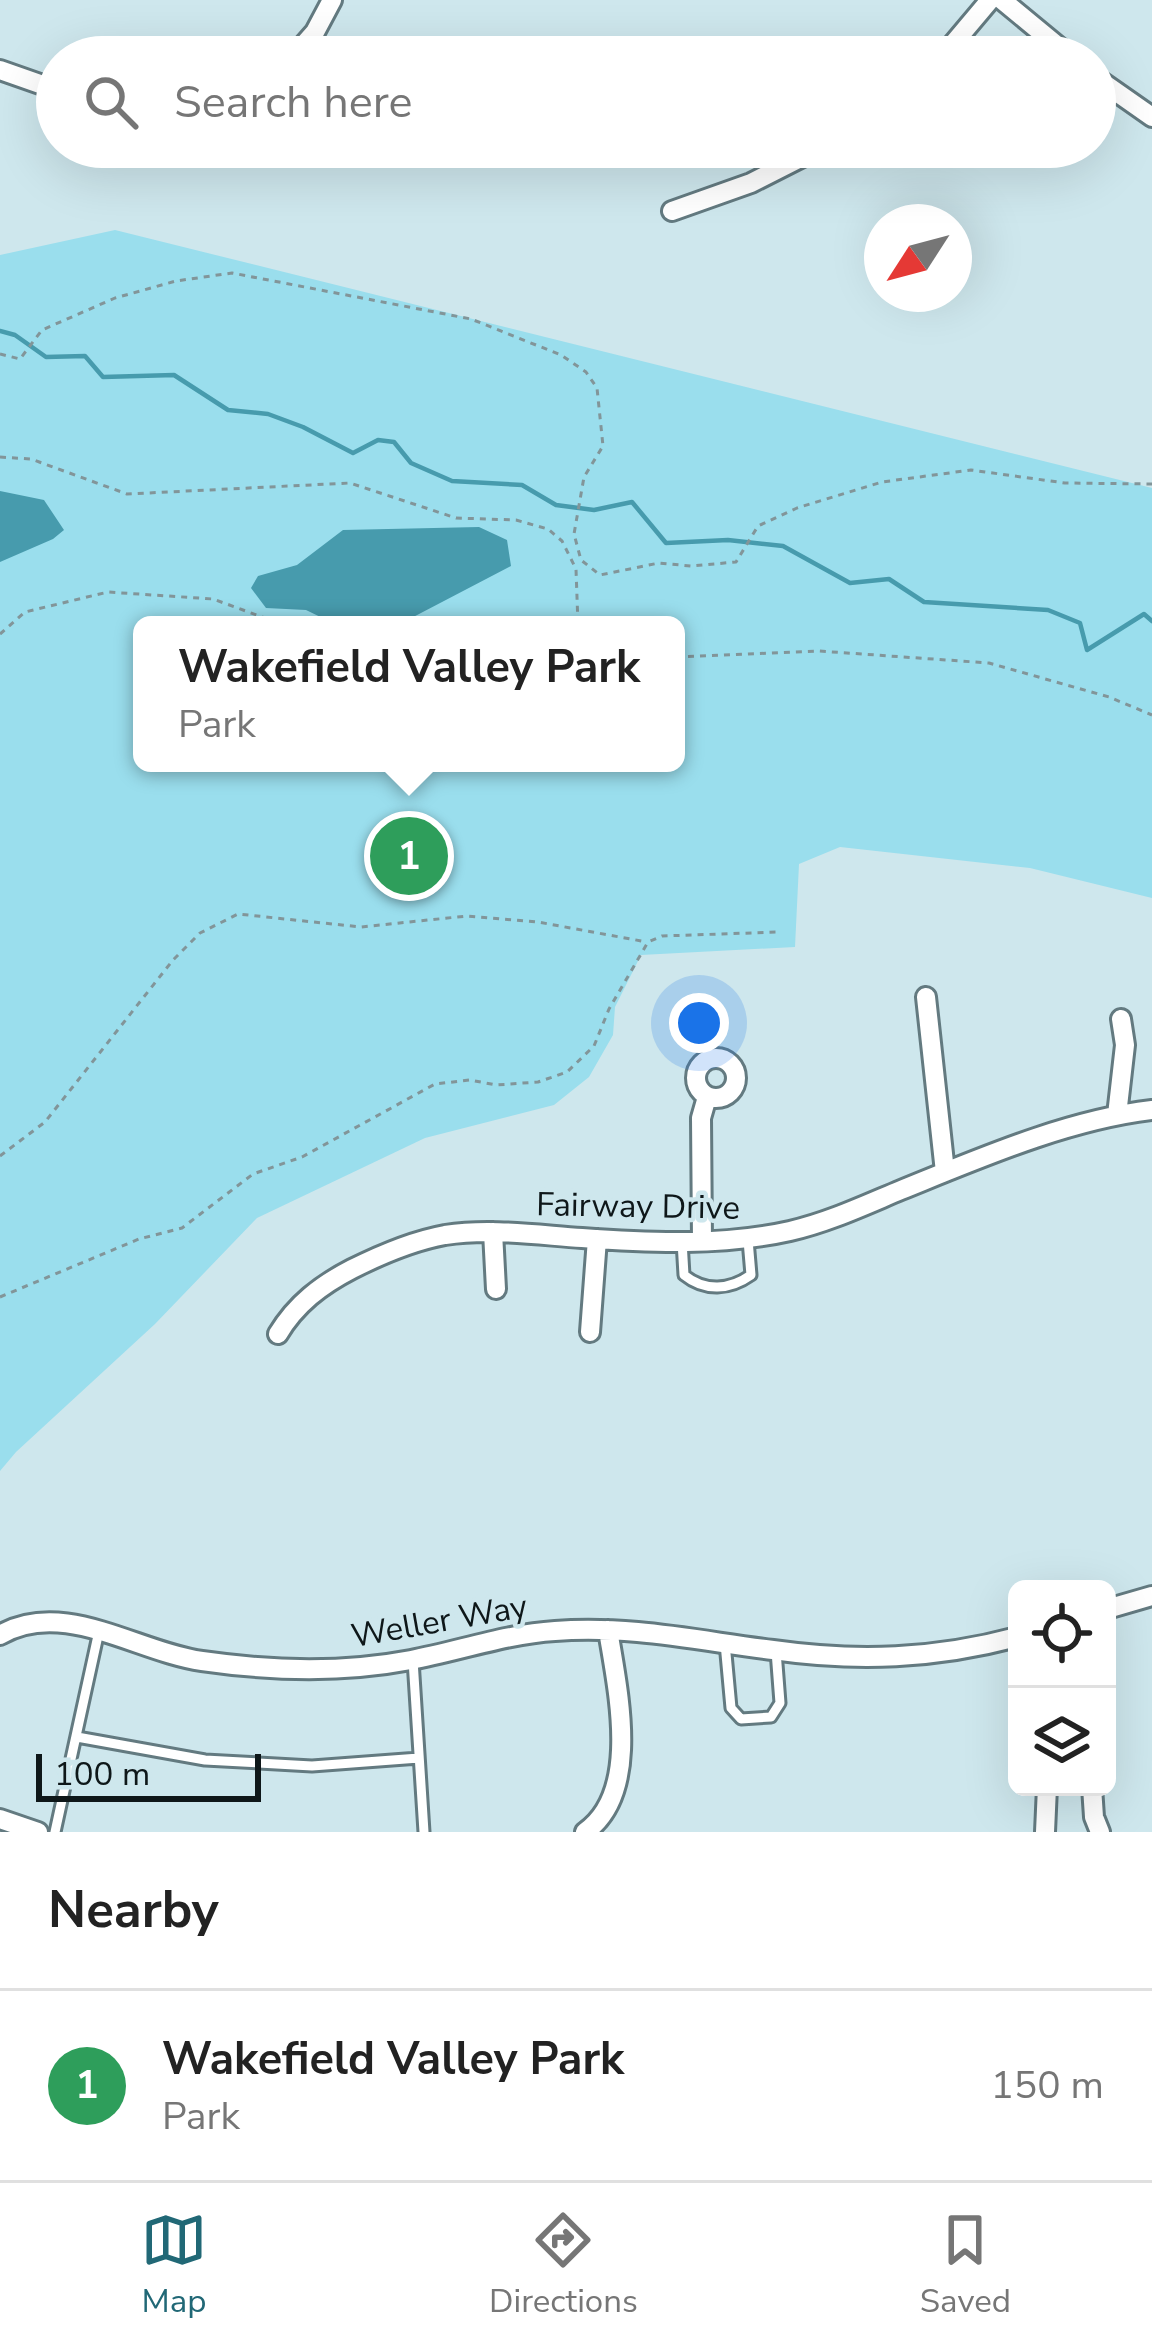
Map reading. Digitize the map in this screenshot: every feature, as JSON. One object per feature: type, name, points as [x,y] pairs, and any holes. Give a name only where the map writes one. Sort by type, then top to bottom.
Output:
[{"type":"street","points":[[311,36],[332,0]]},
{"type":"street","points":[[960,36],[990,0]]},
{"type":"street","points":[[1002,0],[1046,36]]},
{"type":"street","points":[[0,70],[36,83]]},
{"type":"street","points":[[1116,91],[1152,117]]},
{"type":"street","points":[[672,211],[781,168]]},
{"type":"street","points":[[926,997],[945,1172]]},
{"type":"street","points":[[1117,1115],[1125,1045],[1121,1019]]},
{"type":"street","points":[[692,1241],[701,1118],[707,1097]]},
{"type":"street","name":"Fairway Drive","points":[[278,1334],[299,1304],[369,1261],[424,1240],[493,1232],[597,1239],[748,1239],[824,1221],[945,1172],[1117,1115],[1152,1110]]},
{"type":"street","points":[[493,1232],[496,1289]]},
{"type":"street","points":[[590,1332],[597,1239]]},
{"type":"street","points":[[1116,1606],[1152,1596]]},
{"type":"street","name":"Weller Way","points":[[0,1635],[46,1621],[99,1631],[199,1661],[274,1669],[368,1667],[535,1634],[608,1630],[662,1632],[842,1658],[918,1658],[1008,1639]]},
{"type":"street","points":[[585,1832],[612,1803],[621,1756],[620,1710],[608,1630]]},
{"type":"street","points":[[1045,1832],[1047,1796]]},
{"type":"street","points":[[1092,1796],[1100,1832]]},
{"type":"street","points":[[0,1819],[38,1832]]},
{"type":"lane","points":[[692,1241],[684,1275],[698,1286],[735,1286],[752,1275],[748,1239]]},
{"type":"lane","points":[[56,1832],[99,1631]]},
{"type":"lane","points":[[725,1643],[731,1708],[741,1719],[771,1717],[777,1711],[776,1651]]},
{"type":"lane","points":[[413,1660],[424,1832]]},
{"type":"lane","points":[[77,1737],[226,1761],[312,1766],[419,1758]]},
{"type":"path","points":[[0,354],[20,359],[42,329],[115,298],[176,281],[232,273],[471,320],[561,355],[595,383],[603,446],[584,477],[574,534],[580,555],[591,572],[600,575],[659,563],[736,562],[758,526],[797,508],[882,482],[971,470],[1065,482],[1152,484]]},
{"type":"path","points":[[0,457],[31,459],[127,494],[350,483],[456,518],[516,520],[548,529],[562,541],[576,569],[578,616]]},
{"type":"path","points":[[572,559],[580,555]]},
{"type":"path","points":[[0,634],[25,612],[108,592],[214,598],[261,616]]},
{"type":"path","points":[[685,657],[819,651],[989,663],[1109,697],[1152,715]]},
{"type":"path","points":[[0,1156],[45,1122],[140,998],[200,933],[238,914],[361,927],[467,916],[538,922],[648,942],[662,936],[779,932]]},
{"type":"path","points":[[0,1297],[139,1240],[182,1228],[253,1174],[302,1157],[435,1084],[470,1079],[496,1085],[538,1082],[567,1072],[594,1046],[609,1009],[648,942]]},
{"type":"shaded area","points":[[115,230],[1152,488],[1152,898],[1030,868],[840,847],[799,864],[795,947],[641,955],[615,1007],[613,1035],[589,1077],[554,1105],[425,1138],[257,1218],[155,1324],[0,1471],[0,255]]},
{"type":"shaded area","points":[[0,491],[44,500],[64,530],[0,562]]},
{"type":"shaded area","points":[[479,527],[507,540],[511,566],[415,616],[318,616],[306,610],[266,608],[251,588],[258,576],[297,565],[343,530]]},
{"type":"waterway","points":[[0,331],[15,335],[46,357],[85,356],[103,377],[174,375],[228,410],[268,414],[353,453],[378,440],[394,442],[411,463],[452,481],[522,485],[556,505],[594,510],[632,502],[666,543],[728,540],[783,546],[850,583],[889,579],[924,602],[1048,610],[1080,623],[1087,650],[1144,614],[1152,621]]},
{"type":"place","name":"Wakefield Valley Park","points":[[409,856]]}]
